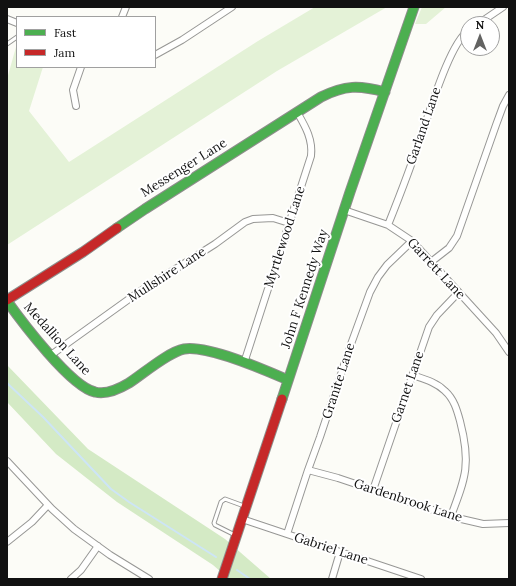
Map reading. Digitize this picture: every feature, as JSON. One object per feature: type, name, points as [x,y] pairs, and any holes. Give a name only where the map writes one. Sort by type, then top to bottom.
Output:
[{"type":"street","points":[[156,54],[182,40],[232,7]]},
{"type":"street","name":"John F Kennedy Way","points":[[222,579],[344,210],[414,7]]},
{"type":"street","points":[[490,16],[503,7]]},
{"type":"street","name":"Garland Lane","points":[[388,225],[403,188],[443,75],[460,41]]},
{"type":"street","points":[[76,106],[73,90],[82,68]]},
{"type":"street","name":"Messenger Lane","points":[[7,301],[83,252],[145,209],[296,112],[329,93],[345,87],[358,86],[385,92]]},
{"type":"street","points":[[431,262],[449,248],[457,236],[496,124],[509,95]]},
{"type":"street","name":"Myrtlewood Lane","points":[[244,363],[312,148],[306,127],[296,112]]},
{"type":"street","name":"Garrett Lane","points":[[344,210],[388,225],[412,241],[496,333],[509,352]]},
{"type":"street","name":"Mullshire Lane","points":[[51,355],[136,294],[215,244],[245,222],[253,219],[273,218],[289,223]]},
{"type":"street","name":"Granite Lane","points":[[287,534],[370,292],[387,265],[412,241]]},
{"type":"street","name":"Garnet Lane","points":[[373,490],[426,335],[433,320],[458,293]]},
{"type":"street","name":"Medallion Lane","points":[[7,301],[27,329],[51,355],[80,385],[94,392],[101,393],[118,389],[170,355],[184,349],[200,349],[267,371],[288,380]]},
{"type":"street","points":[[412,374],[433,382],[445,390],[453,401],[459,416],[466,450],[466,467],[461,489],[451,516]]},
{"type":"street","points":[[7,461],[48,505],[74,529],[149,579]]},
{"type":"street","name":"Gardenbrook Lane","points":[[308,470],[451,516],[483,524],[509,523]]},
{"type":"street","points":[[7,542],[32,522],[48,505]]},
{"type":"street","name":"Gabriel Lane","points":[[242,519],[421,579]]},
{"type":"street","points":[[71,579],[81,570],[98,546]]},
{"type":"street","points":[[332,579],[340,552]]},
{"type":"lane","points":[[7,44],[16,38]]},
{"type":"lane","points":[[237,535],[215,525],[214,522],[223,499],[246,506]]},
{"type":"green space","points":[[315,7],[387,7],[277,71],[7,245],[7,79],[16,47],[16,68],[43,68],[29,111],[69,162],[258,41]]},
{"type":"green space","points":[[422,7],[446,7],[426,24],[415,24]]},
{"type":"green space","points":[[7,365],[88,449],[225,539],[271,579],[229,579],[213,565],[117,502],[56,454],[7,402]]},
{"type":"waterway","points":[[7,383],[43,417],[111,489],[216,557]]},
{"type":"waterway","points":[[237,570],[250,579]]},
{"type":"traffic: fast","points":[[282,399],[350,192],[414,7]]},
{"type":"traffic: fast","points":[[117,228],[321,97],[337,90],[352,87],[367,88],[385,92]]},
{"type":"traffic: fast","points":[[7,301],[35,338],[61,367],[85,388],[95,392],[104,393],[113,391],[129,383],[171,354],[184,349],[194,349],[221,354],[288,380]]},
{"type":"traffic: jam","points":[[7,300],[83,252],[117,228]]},
{"type":"traffic: jam","points":[[222,579],[282,399]]}]
